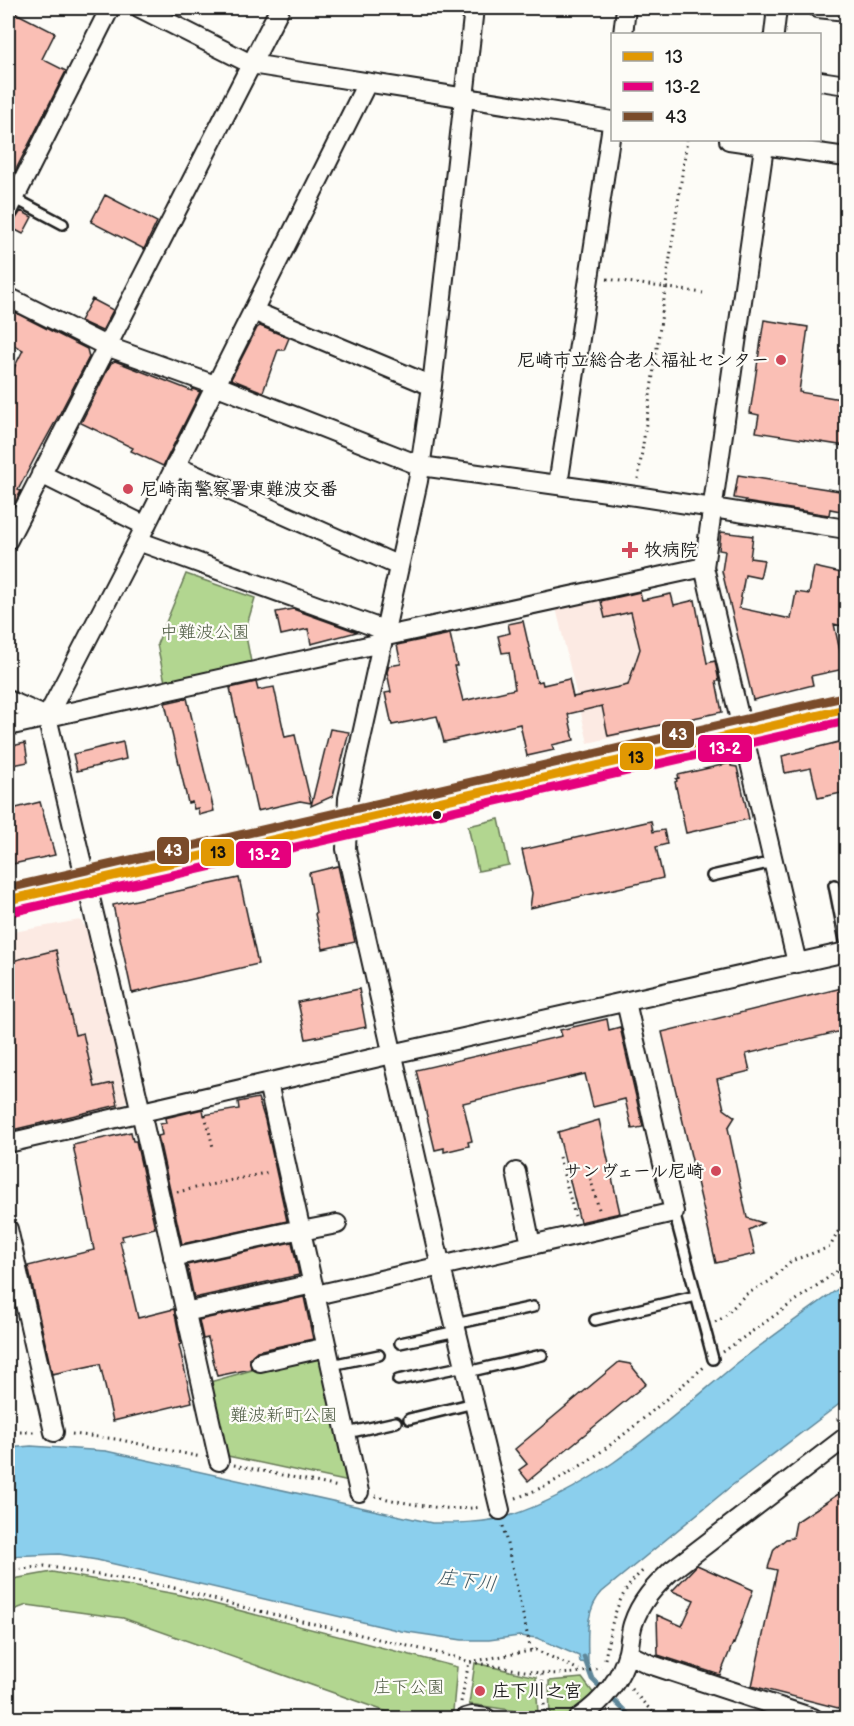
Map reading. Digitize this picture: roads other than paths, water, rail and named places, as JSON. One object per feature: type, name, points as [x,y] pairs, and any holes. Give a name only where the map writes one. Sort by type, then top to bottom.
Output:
[{"type":"main road","points":[[8,900],[846,709]]},
{"type":"street","points":[[11,205],[110,8]]},
{"type":"street","points":[[140,8],[251,64],[465,97],[611,123]]},
{"type":"street","points":[[8,540],[280,8]]},
{"type":"street","points":[[474,8],[421,466],[348,798],[346,849],[441,1267],[499,1507]]},
{"type":"street","points":[[623,33],[626,8]]},
{"type":"street","points":[[774,33],[777,8]]},
{"type":"street","points":[[818,8],[846,11]]},
{"type":"street","points":[[821,81],[846,85]]},
{"type":"street","points":[[219,1461],[141,1112],[47,717],[142,534],[367,83]]},
{"type":"street","points":[[558,485],[611,130]]},
{"type":"street","points":[[746,141],[846,157]]},
{"type":"street","points":[[764,142],[704,567],[797,963]]},
{"type":"street","points":[[8,297],[106,346],[215,385],[421,466],[636,496],[846,529]]},
{"type":"street","points":[[253,311],[432,386]]},
{"type":"street","points":[[175,466],[399,566]]},
{"type":"street","points":[[41,474],[142,534],[382,637]]},
{"type":"street","points":[[8,726],[382,637],[704,567]]},
{"type":"street","points":[[8,700],[47,717]]},
{"type":"street","points":[[8,1143],[846,952]]},
{"type":"street","points":[[185,1311],[441,1267],[674,1212],[626,1002]]},
{"type":"street","points":[[268,1083],[359,1492]]},
{"type":"street","points":[[516,1172],[531,1245]]},
{"type":"street","points":[[173,1257],[337,1224]]},
{"type":"street","points":[[8,1229],[54,1432]]},
{"type":"street","points":[[260,1362],[327,1347]]},
{"type":"street","points":[[579,1719],[619,1687],[633,1623],[648,1593],[671,1571],[846,1437]]},
{"type":"street","points":[[627,1654],[650,1664],[813,1719]]},
{"type":"street","points":[[466,1718],[472,1716],[486,1719]]},
{"type":"lane","points":[[11,205],[63,224]]},
{"type":"lane","points":[[712,876],[773,862]]},
{"type":"lane","points":[[834,885],[846,946]]},
{"type":"lane","points":[[674,1212],[713,1359]]},
{"type":"lane","points":[[595,1320],[696,1296]]},
{"type":"lane","points":[[400,1343],[533,1307]]},
{"type":"lane","points":[[332,1365],[379,1355]]},
{"type":"lane","points":[[398,1380],[542,1355]]},
{"type":"lane","points":[[409,1419],[474,1403]]},
{"type":"lane","points":[[347,1434],[396,1422]]},
{"type":"water","name":"庄下川","points":[[846,1283],[846,1399],[730,1487],[602,1592],[596,1599],[590,1616],[588,1663],[580,1662],[579,1656],[537,1638],[519,1636],[489,1640],[462,1640],[401,1631],[97,1560],[59,1554],[8,1556],[8,1448],[31,1446],[106,1451],[432,1523],[461,1523],[509,1516],[541,1504],[572,1488],[630,1451],[736,1364]]},
{"type":"waterway","points":[[584,1657],[592,1679],[632,1718]]},
{"type":"place","name":"尼崎市立総合老人福祉センター","points":[[781,360]]},
{"type":"place","name":"尼崎南警察署東難波交番","points":[[128,489]]},
{"type":"place","name":"牧病院","points":[[630,550]]},
{"type":"place","name":"サンヴェール尼崎","points":[[716,1171]]},
{"type":"place","name":"庄下川之宮","points":[[480,1691]]},
{"type":"park label","name":"中難波公園","points":[[205,632]]},
{"type":"park label","name":"難波新町公園","points":[[284,1415]]},
{"type":"park label","name":"庄下公園","points":[[409,1687]]}]
